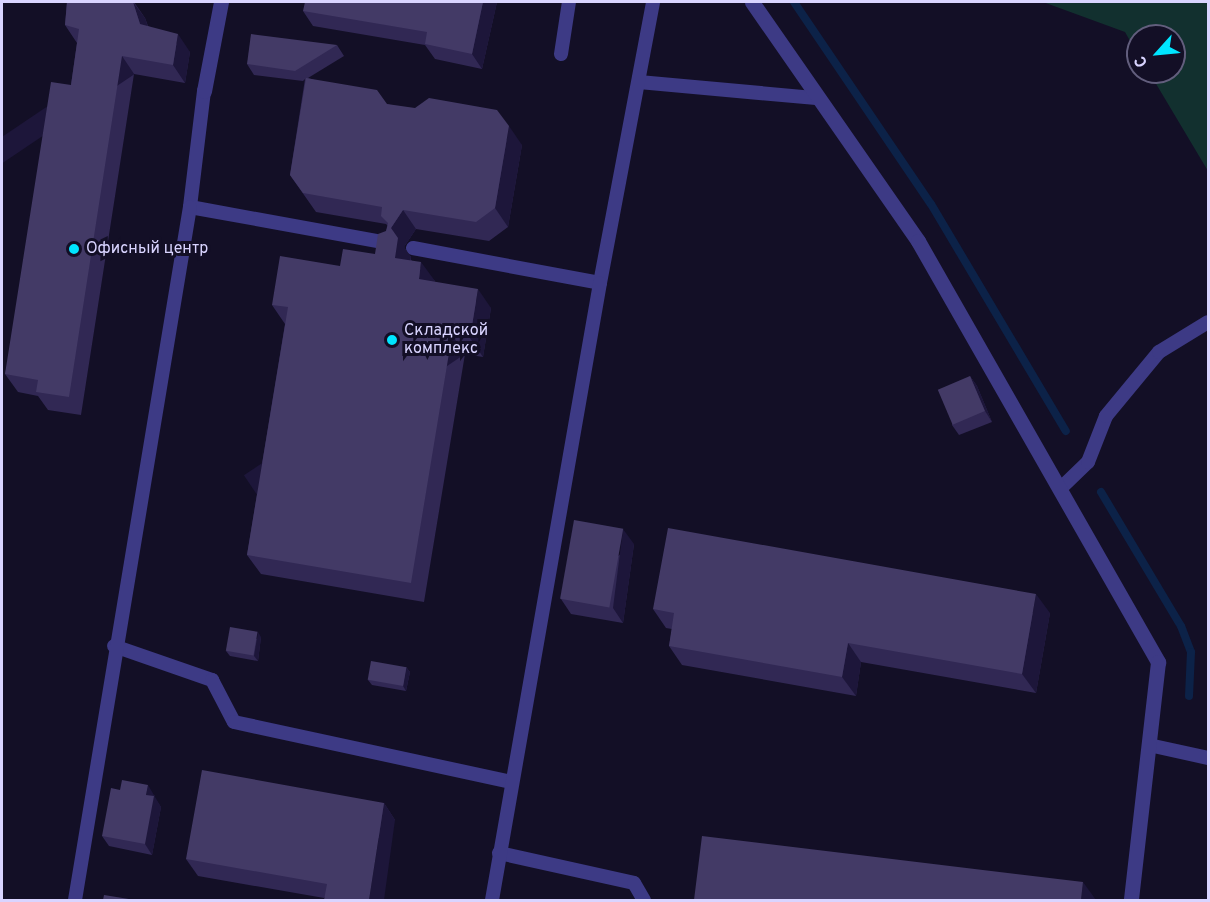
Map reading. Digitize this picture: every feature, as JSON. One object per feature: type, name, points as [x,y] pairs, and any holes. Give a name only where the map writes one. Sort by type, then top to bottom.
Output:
[{"type":"street","points":[[204,91],[221,2]]},
{"type":"street","points":[[752,2],[816,98],[918,241],[1062,487],[1158,662],[1131,900]]},
{"type":"lane","points":[[561,54],[569,2]]},
{"type":"lane","points":[[492,900],[600,283],[653,2]]},
{"type":"lane","points":[[639,82],[816,98]]},
{"type":"lane","points":[[75,900],[114,646],[190,207],[204,91]]},
{"type":"lane","points":[[190,207],[393,244]]},
{"type":"lane","points":[[413,248],[600,283]]},
{"type":"lane","points":[[1062,487],[1088,462],[1106,416],[1160,352],[1209,322]]},
{"type":"lane","points":[[114,646],[212,680],[234,722],[511,782]]},
{"type":"lane","points":[[1149,745],[1209,758]]},
{"type":"lane","points":[[499,853],[634,884],[644,900]]},
{"type":"green space","points":[[1043,2],[1208,2],[1208,171],[1156,84],[1186,84],[1186,24],[1126,24],[1126,34]]},
{"type":"building","points":[[67,2],[133,2],[140,24],[178,34],[173,65],[122,56],[69,397],[36,392],[38,380],[5,374],[51,82],[71,85],[79,29],[65,25]]},
{"type":"building","points":[[305,2],[483,2],[472,54],[425,44],[427,32],[303,11]]},
{"type":"building","points":[[251,34],[337,45],[295,71],[247,64]]},
{"type":"building","name":"Складской комплекс","points":[[306,78],[377,90],[387,104],[415,108],[429,98],[497,110],[509,126],[495,208],[476,222],[403,210],[391,228],[398,238],[395,258],[421,262],[419,279],[478,289],[470,338],[452,335],[411,583],[247,555],[288,307],[272,305],[280,256],[340,266],[343,249],[375,254],[378,234],[386,231],[388,223],[381,216],[382,207],[303,193],[290,175]]},
{"type":"building","points":[[970,376],[985,411],[953,425],[938,390]]},
{"type":"building","points":[[574,520],[623,529],[609,607],[560,599]]},
{"type":"building","points":[[668,528],[1036,594],[1022,674],[848,643],[842,677],[669,646],[674,613],[653,609]]},
{"type":"building","points":[[230,627],[258,632],[253,655],[226,651]]},
{"type":"building","points":[[371,661],[406,667],[403,686],[368,680]]},
{"type":"building","points":[[202,770],[384,803],[369,900],[324,900],[327,884],[186,859]]},
{"type":"building","points":[[122,780],[148,785],[146,795],[154,796],[145,844],[102,836],[111,788],[120,790]]},
{"type":"building","points":[[702,836],[1083,882],[1081,900],[694,900]]},
{"type":"building","points":[[104,895],[135,900],[103,900]]},
{"type":"waterway","points":[[794,2],[931,204],[1066,431]]},
{"type":"waterway","points":[[1101,492],[1181,626],[1191,652],[1189,696]]},
{"type":"place","name":"Офисный центр","points":[[74,249]]},
{"type":"place","name":"Складской комплекс","points":[[392,340]]}]
